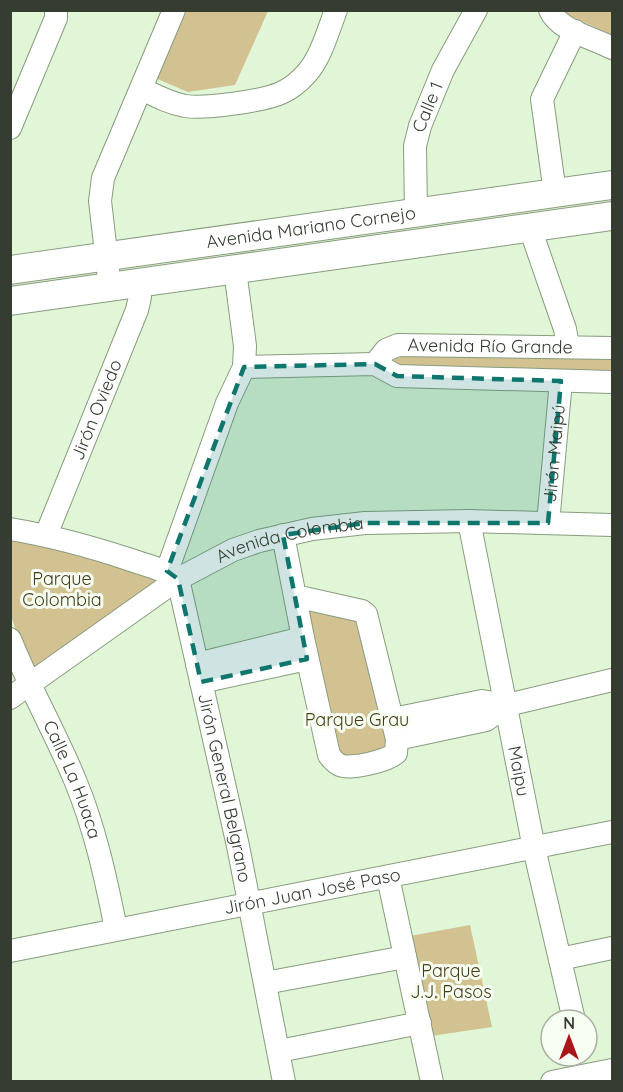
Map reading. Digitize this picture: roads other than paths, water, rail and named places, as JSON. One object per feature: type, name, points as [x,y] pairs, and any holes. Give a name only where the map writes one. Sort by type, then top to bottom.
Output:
[{"type":"main road","name":"Avenida Mariano Cornejo","points":[[10,270],[612,185]]},
{"type":"main road","points":[[419,213],[407,221],[406,230],[409,238],[424,243]]},
{"type":"main road","name":"Avenida Mariano Cornejo","points":[[10,301],[612,216]]},
{"type":"street","points":[[10,128],[56,18],[56,10]]},
{"type":"street","points":[[110,287],[100,201],[103,178],[174,10]]},
{"type":"street","points":[[142,88],[173,103],[202,106],[266,98],[282,93],[308,72],[336,10]]},
{"type":"street","name":"Calle 1","points":[[419,213],[414,166],[417,136],[443,70],[476,10]]},
{"type":"street","points":[[550,10],[562,24],[612,48]]},
{"type":"street","points":[[555,193],[542,99],[575,31]]},
{"type":"street","points":[[530,228],[565,329],[568,346]]},
{"type":"street","points":[[10,529],[46,535],[100,549],[173,575],[227,403],[244,367],[244,346],[235,270]]},
{"type":"street","name":"Jirón Oviedo","points":[[46,535],[137,310],[140,297],[139,283]]},
{"type":"street","name":"Avenida Río Grande","points":[[375,364],[386,350],[398,345],[612,348]]},
{"type":"street","name":"Avenida Río Grande","points":[[244,367],[375,364],[396,376],[612,382]]},
{"type":"street","name":"Jirón Maipú","points":[[548,523],[561,381]]},
{"type":"street","name":"Avenida Colombia","points":[[10,698],[173,575],[233,550],[284,535],[365,522],[469,521],[612,525]]},
{"type":"street","name":"Maipu","points":[[469,521],[534,848],[571,1008]]},
{"type":"street","points":[[284,535],[295,596],[305,649],[329,754],[341,766],[366,764],[390,758],[396,753],[395,729],[380,677],[366,614],[362,611],[295,596]]},
{"type":"street","name":"Jirón General Belgrano","points":[[173,575],[199,673],[238,846],[284,1082]]},
{"type":"street","name":"Calle La Huaca","points":[[10,639],[75,780],[92,826],[103,864],[116,929]]},
{"type":"street","points":[[199,673],[305,649]]},
{"type":"street","points":[[395,729],[486,720],[507,705],[612,680]]},
{"type":"street","name":"Jirón Juan José Paso","points":[[10,951],[612,832]]},
{"type":"street","points":[[388,877],[432,1082]]},
{"type":"street","points":[[560,959],[612,948]]},
{"type":"street","points":[[265,983],[405,957]]},
{"type":"street","points":[[279,1051],[420,1023]]},
{"type":"street","points":[[552,1082],[586,1071],[612,1070]]},
{"type":"park label","name":"Parque Colombia","points":[[62,589]]},
{"type":"park label","name":"Parque Grau","points":[[357,720]]},
{"type":"park label","name":"Parque J.J. Pasos","points":[[451,981]]}]
